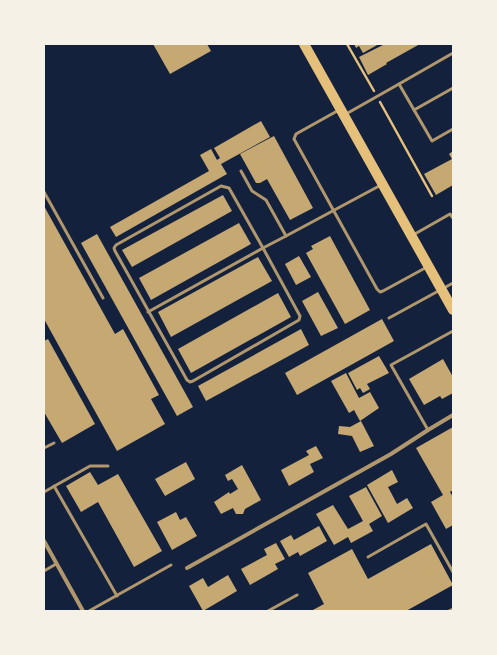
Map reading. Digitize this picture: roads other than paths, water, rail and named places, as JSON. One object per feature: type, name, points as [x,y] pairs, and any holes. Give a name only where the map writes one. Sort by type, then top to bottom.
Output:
[{"type":"main road","points":[[304,44],[453,310]]},
{"type":"street","points":[[187,568],[391,454],[453,415]]},
{"type":"street","points":[[44,541],[82,611]]},
{"type":"lane","points":[[429,266],[380,292],[294,140],[294,136],[399,84],[453,53]]},
{"type":"lane","points":[[399,84],[432,141],[453,129]]},
{"type":"lane","points":[[414,110],[453,88]]},
{"type":"lane","points":[[241,171],[252,191],[266,200],[286,236]]},
{"type":"lane","points":[[148,312],[383,184]]},
{"type":"lane","points":[[221,186],[229,188],[263,248],[300,316],[299,320],[190,382],[187,380],[148,312],[114,248],[116,245],[221,186]]},
{"type":"lane","points":[[44,192],[103,298]]},
{"type":"lane","points":[[412,236],[450,214],[453,218]]},
{"type":"lane","points":[[389,318],[453,283]]},
{"type":"lane","points":[[428,430],[391,365],[453,331]]},
{"type":"lane","points":[[44,448],[54,443]]},
{"type":"lane","points":[[44,492],[90,466],[108,466]]},
{"type":"lane","points":[[54,486],[117,596]]},
{"type":"lane","points":[[368,557],[426,524],[453,572]]},
{"type":"lane","points":[[44,571],[56,564]]},
{"type":"lane","points":[[90,611],[171,565]]},
{"type":"lane","points":[[268,611],[297,595]]},
{"type":"lane","points":[[449,611],[453,609]]}]
